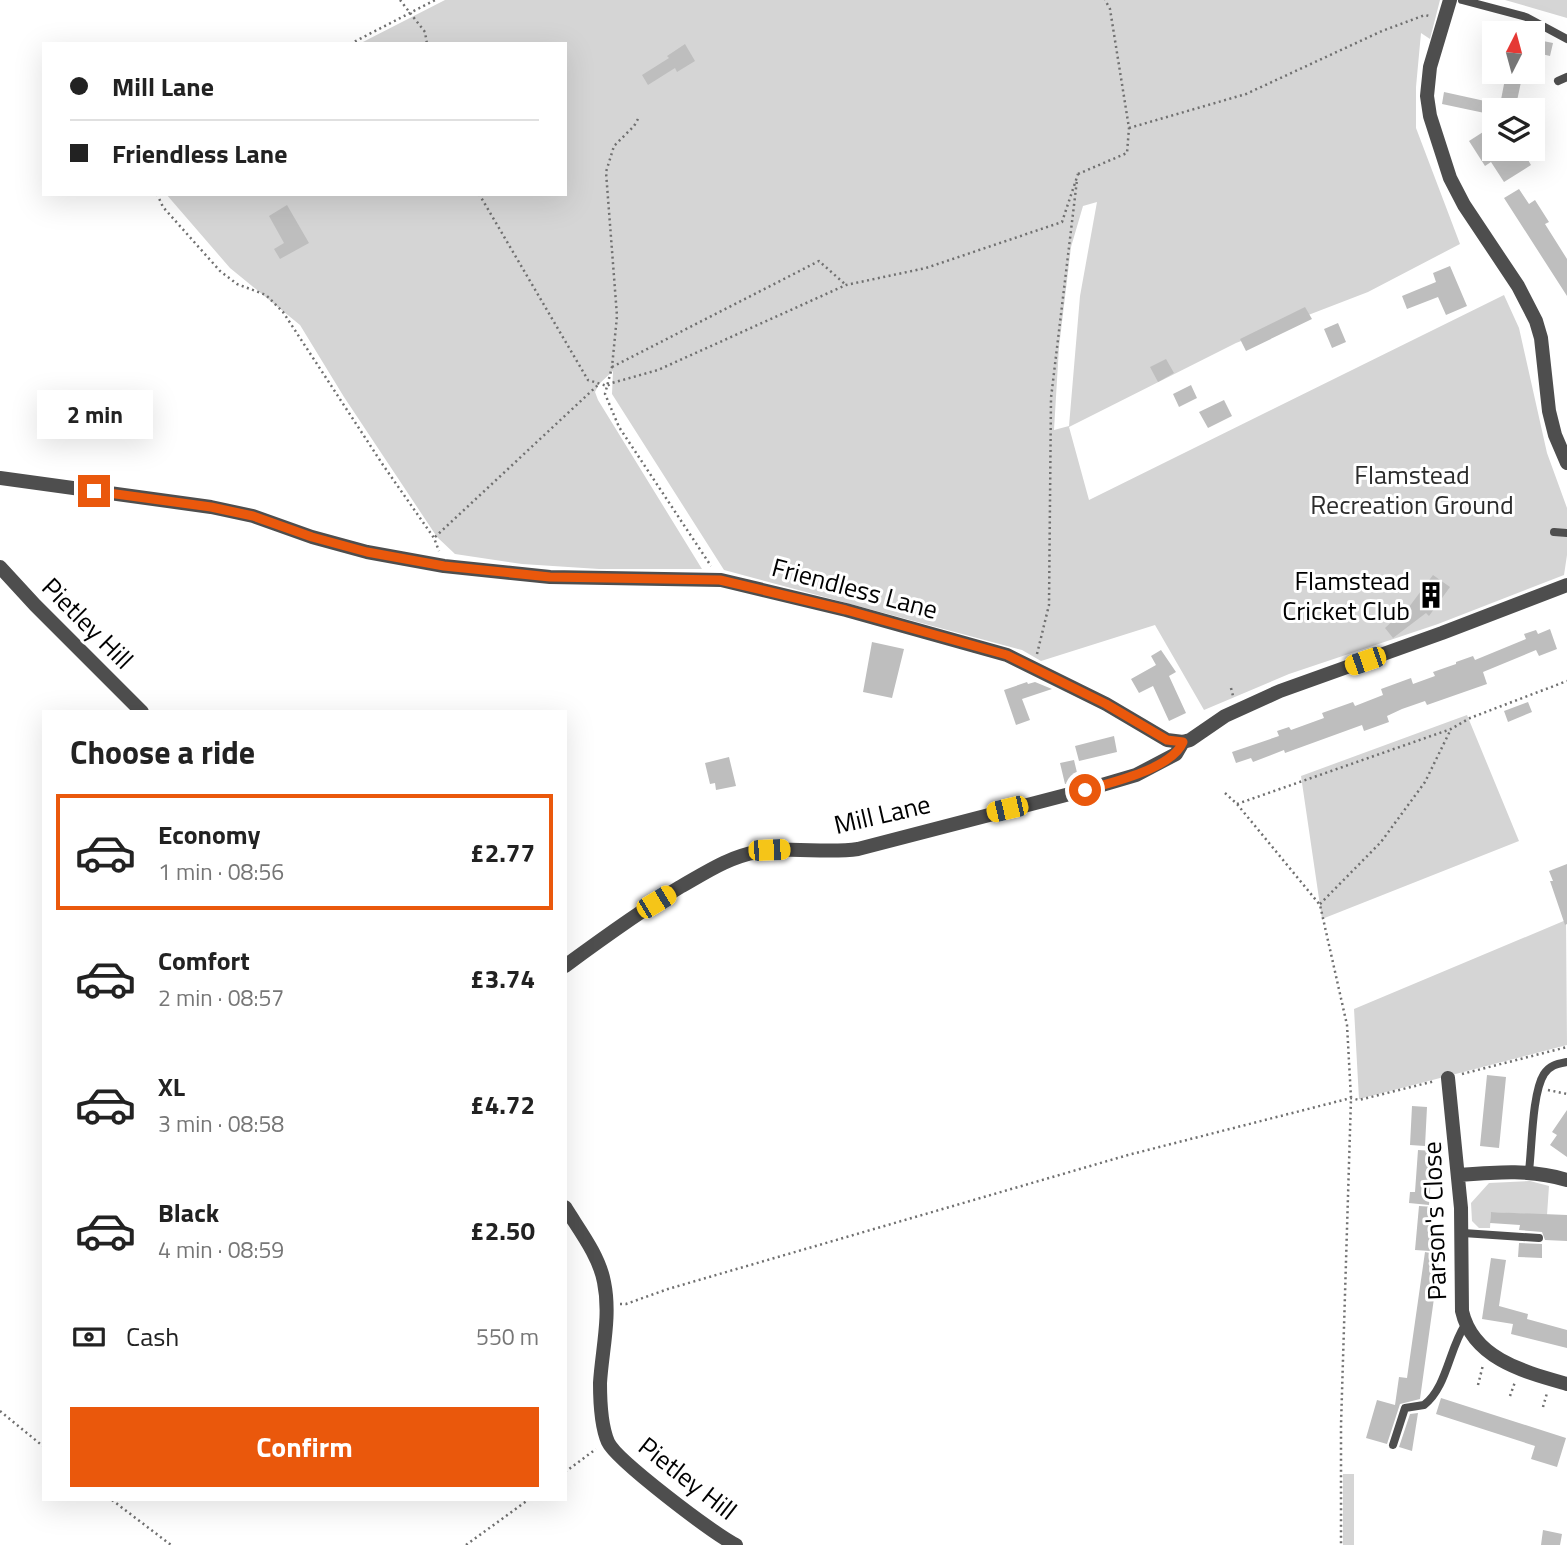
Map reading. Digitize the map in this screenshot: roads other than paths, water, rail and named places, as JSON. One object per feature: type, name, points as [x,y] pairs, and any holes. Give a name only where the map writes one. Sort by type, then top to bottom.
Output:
[{"type":"street","points":[[1450,0],[1430,67],[1427,96],[1430,116],[1450,178],[1464,205],[1524,296],[1536,320],[1541,338],[1549,411],[1565,454]]},
{"type":"street","name":"Friendless Lane","points":[[0,478],[211,507],[253,516],[312,537],[367,552],[444,566],[550,577],[720,580],[846,610],[1007,655],[1106,704],[1167,740],[1183,742]]},
{"type":"street","name":"Pietley Hill","points":[[0,566],[140,710]]},
{"type":"street","points":[[1183,742],[1197,736],[1225,716],[1280,691],[1567,585]]},
{"type":"street","name":"Mill Lane","points":[[567,964],[636,914],[735,857],[769,850],[837,852],[858,849],[1136,775],[1176,754],[1183,742]]},
{"type":"street","name":"Parson's Close","points":[[1448,1077],[1463,1233],[1461,1297],[1465,1325],[1487,1350],[1506,1364],[1567,1384]]},
{"type":"street","points":[[1459,1175],[1529,1171],[1567,1180]]},
{"type":"street","name":"Pietley Hill","points":[[567,1209],[594,1255],[604,1279],[608,1303],[600,1385],[607,1441],[621,1458],[652,1484],[736,1545]]},
{"type":"lane","points":[[1462,0],[1526,17],[1567,39]]},
{"type":"lane","points":[[1558,81],[1567,77]]},
{"type":"lane","points":[[1554,533],[1567,533]]},
{"type":"lane","points":[[1529,1171],[1538,1088],[1545,1073],[1554,1064],[1567,1062]]},
{"type":"lane","points":[[1463,1233],[1539,1238]]},
{"type":"lane","points":[[1393,1445],[1405,1408],[1424,1405],[1436,1391],[1456,1338],[1465,1325]]},
{"type":"place","name":"Flamstead Cricket Club","points":[[1431,595]]},
{"type":"park label","name":"Flamstead Recreation Ground","points":[[1412,489]]}]
